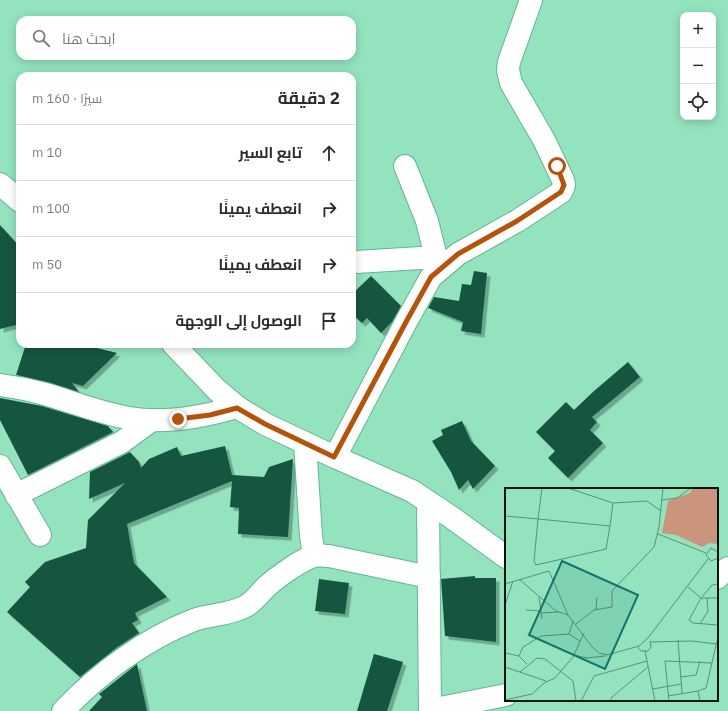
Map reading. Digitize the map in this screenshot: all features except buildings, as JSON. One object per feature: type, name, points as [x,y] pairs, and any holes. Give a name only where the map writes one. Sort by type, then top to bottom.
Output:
[{"type":"street","points":[[356,262],[438,263],[458,254],[517,221],[561,192],[564,185],[557,166],[511,82],[508,70],[509,62],[531,0]]},
{"type":"street","points":[[334,457],[438,263],[427,221],[405,166]]},
{"type":"street","points":[[0,184],[16,198]]},
{"type":"street","points":[[177,348],[217,390],[237,408],[265,424],[334,457],[412,491],[505,556]]},
{"type":"street","points":[[0,385],[42,393],[104,413],[131,418],[152,420],[178,419],[210,415],[237,408]]},
{"type":"street","points":[[16,495],[122,442],[152,420]]},
{"type":"street","points":[[305,443],[311,536],[314,556]]},
{"type":"street","points":[[2,473],[40,535]]},
{"type":"street","points":[[428,502],[430,711],[505,695]]},
{"type":"street","points":[[63,711],[98,678],[149,642],[181,625],[197,619],[244,607],[255,599],[266,586],[293,567],[314,556],[330,556],[429,577]]},
{"type":"street","points":[[718,577],[728,568]]},
{"type":"route","points":[[178,419],[210,415],[237,408],[265,424],[334,457],[431,277],[458,254],[517,221],[561,192],[564,185],[557,166]]}]
